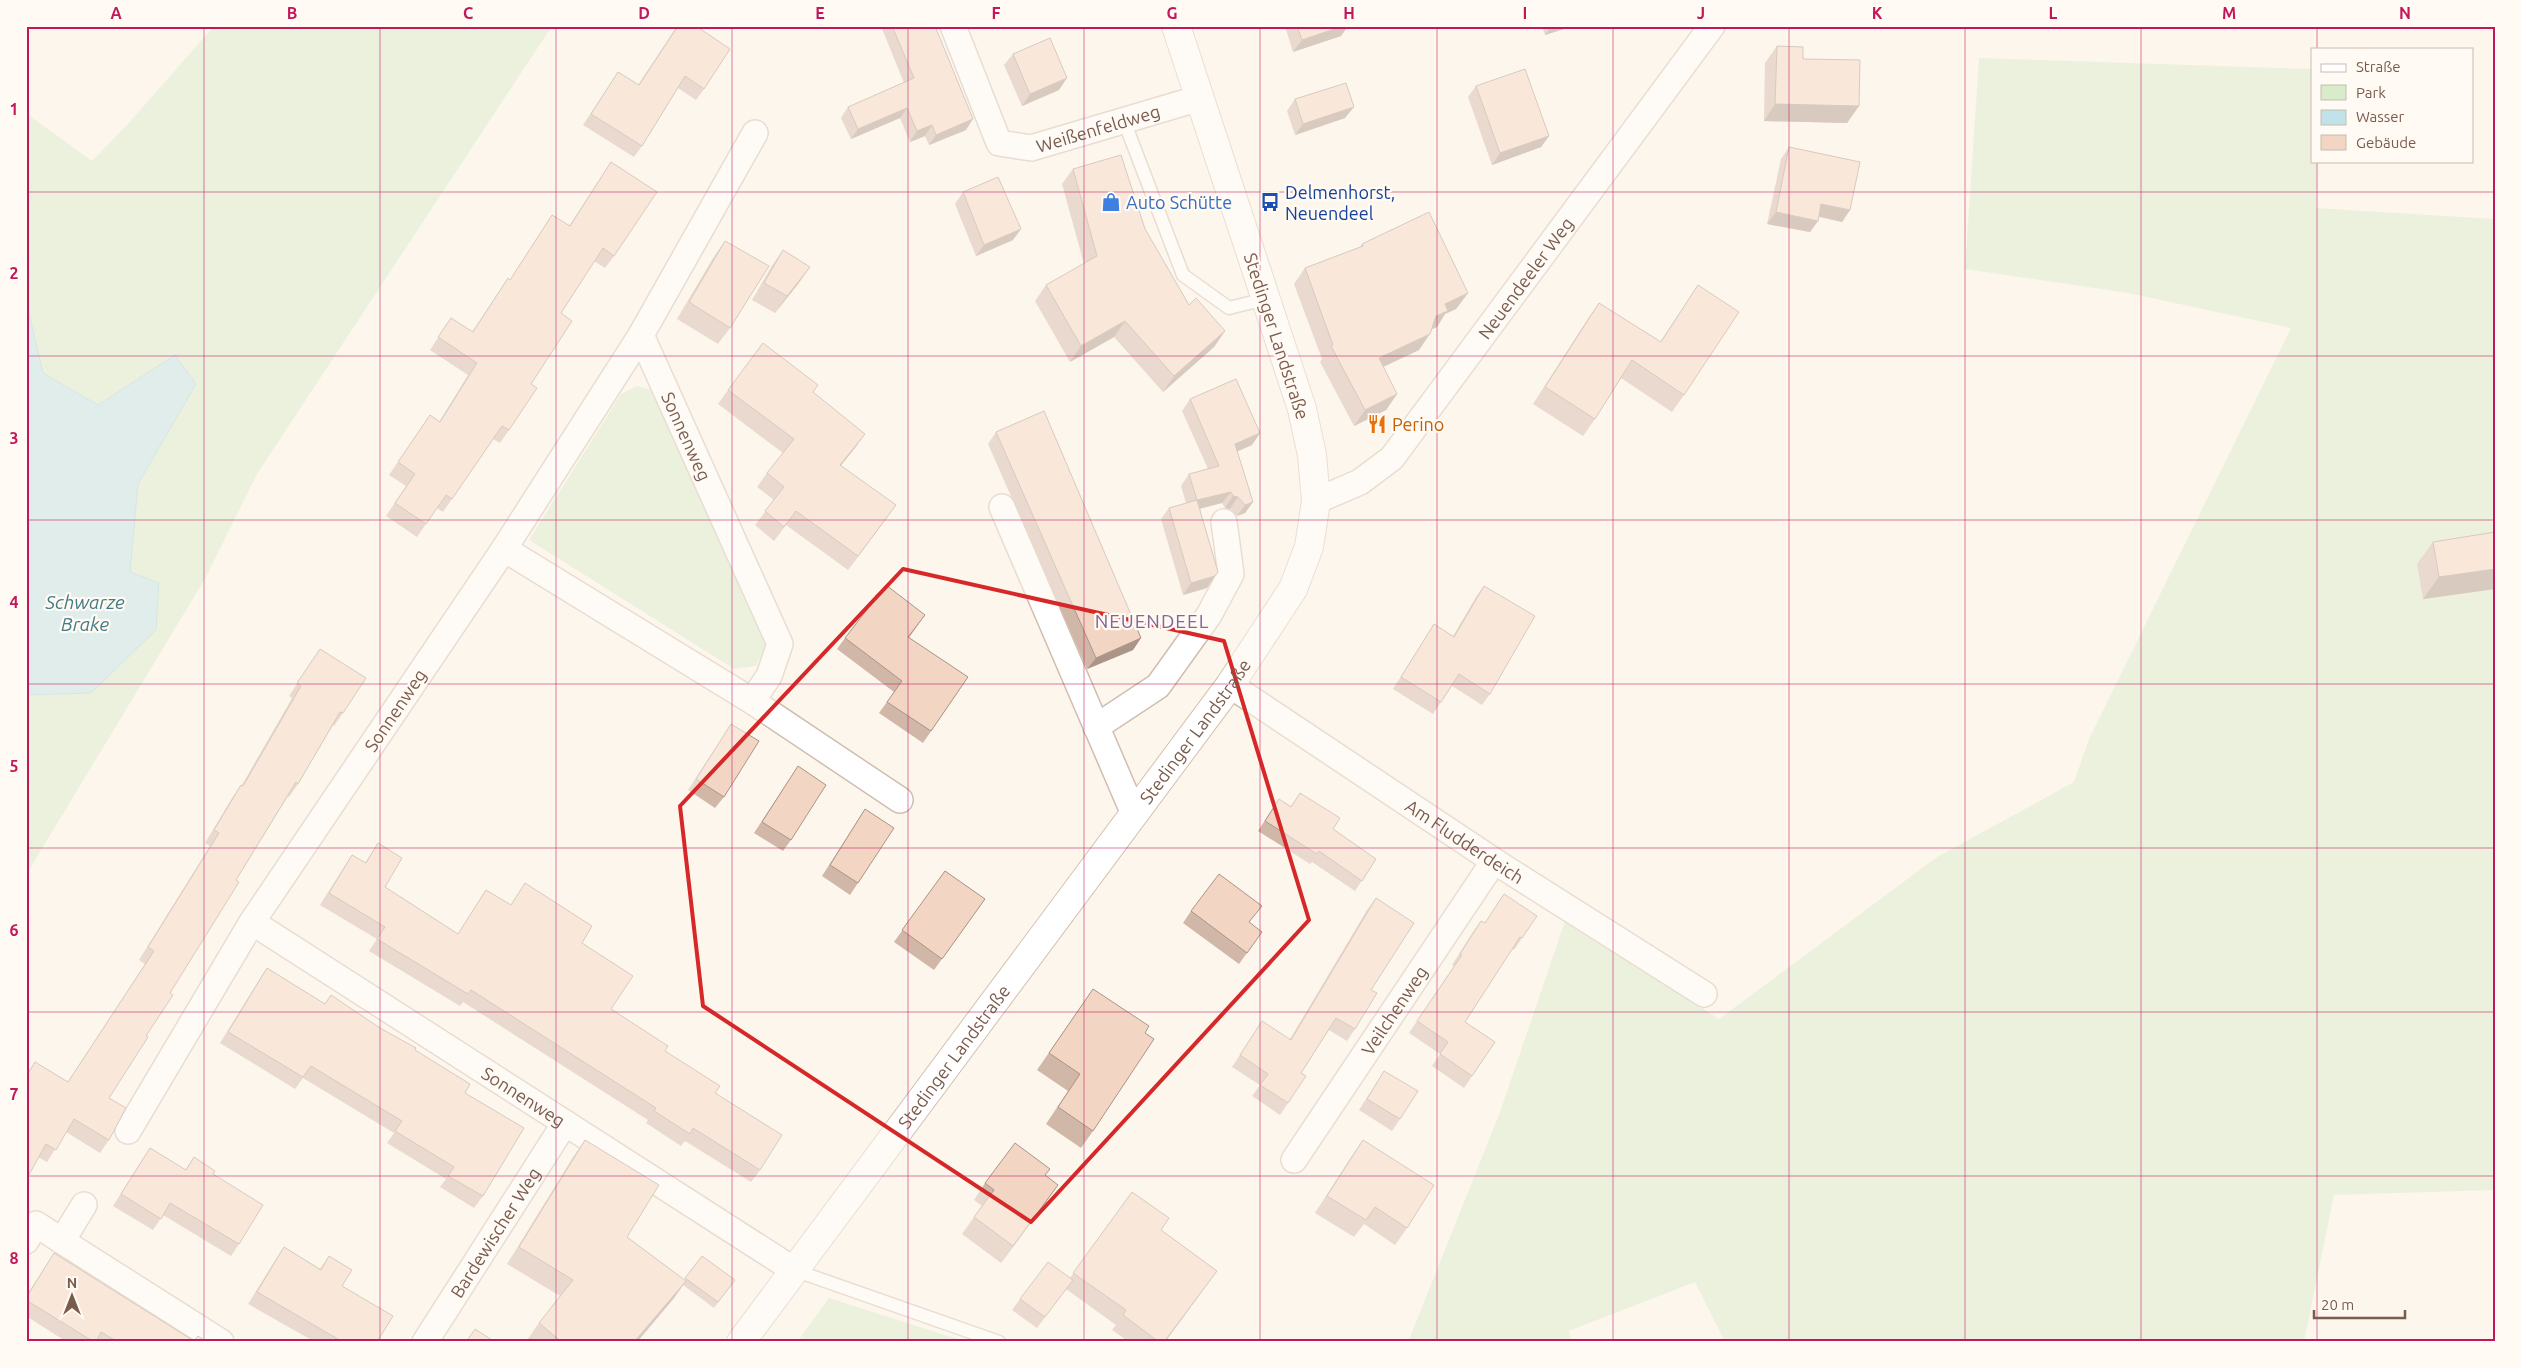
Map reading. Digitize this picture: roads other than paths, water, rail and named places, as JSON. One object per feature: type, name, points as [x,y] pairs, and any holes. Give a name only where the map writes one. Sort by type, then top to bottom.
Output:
[{"type":"main road","name":"Stedinger Landstraße","points":[[741,1342],[1230,685],[1294,589],[1309,547],[1316,502],[1312,455],[1302,409],[1176,26]]},
{"type":"street","name":"Weißenfeldweg","points":[[953,26],[999,143],[1031,148],[1200,98]]},
{"type":"street","name":"Neuendeeler Weg","points":[[1316,502],[1360,482],[1392,458],[1712,26]]},
{"type":"street","name":"Sonnenweg","points":[[128,1131],[252,922],[504,549],[641,335],[755,133]]},
{"type":"street","name":"Sonnenweg","points":[[641,335],[780,644],[769,676],[752,701]]},
{"type":"street","points":[[1002,507],[1134,814]]},
{"type":"street","points":[[1096,727],[1158,686],[1209,615],[1231,574],[1224,522]]},
{"type":"street","points":[[504,549],[752,701],[900,800]]},
{"type":"street","name":"Am Fludderdeich","points":[[1230,685],[1494,861],[1704,994]]},
{"type":"street","name":"Veilchenweg","points":[[1294,1160],[1494,861]]},
{"type":"street","name":"Sonnenweg","points":[[252,922],[794,1270]]},
{"type":"street","name":"Bardewischer Weg","points":[[425,1342],[565,1123]]},
{"type":"street","points":[[62,1241],[84,1205]]},
{"type":"street","points":[[26,1241],[36,1224],[221,1342]]},
{"type":"lane","points":[[1124,120],[1183,275],[1229,308],[1265,299]]},
{"type":"lane","points":[[794,1270],[999,1342]]},
{"type":"water","name":"Schwarze Brake","points":[[26,301],[43,373],[98,405],[175,355],[196,384],[138,484],[130,572],[159,583],[156,630],[91,693],[26,695]]},
{"type":"place","name":"Auto Schütte","points":[[1111,202]]},
{"type":"place","name":"Delmenhorst, Neuendeel","points":[[1270,202]]},
{"type":"place","name":"Perino","points":[[1377,424]]},
{"type":"district","name":"NEUENDEEL","points":[[1152,621]]}]
